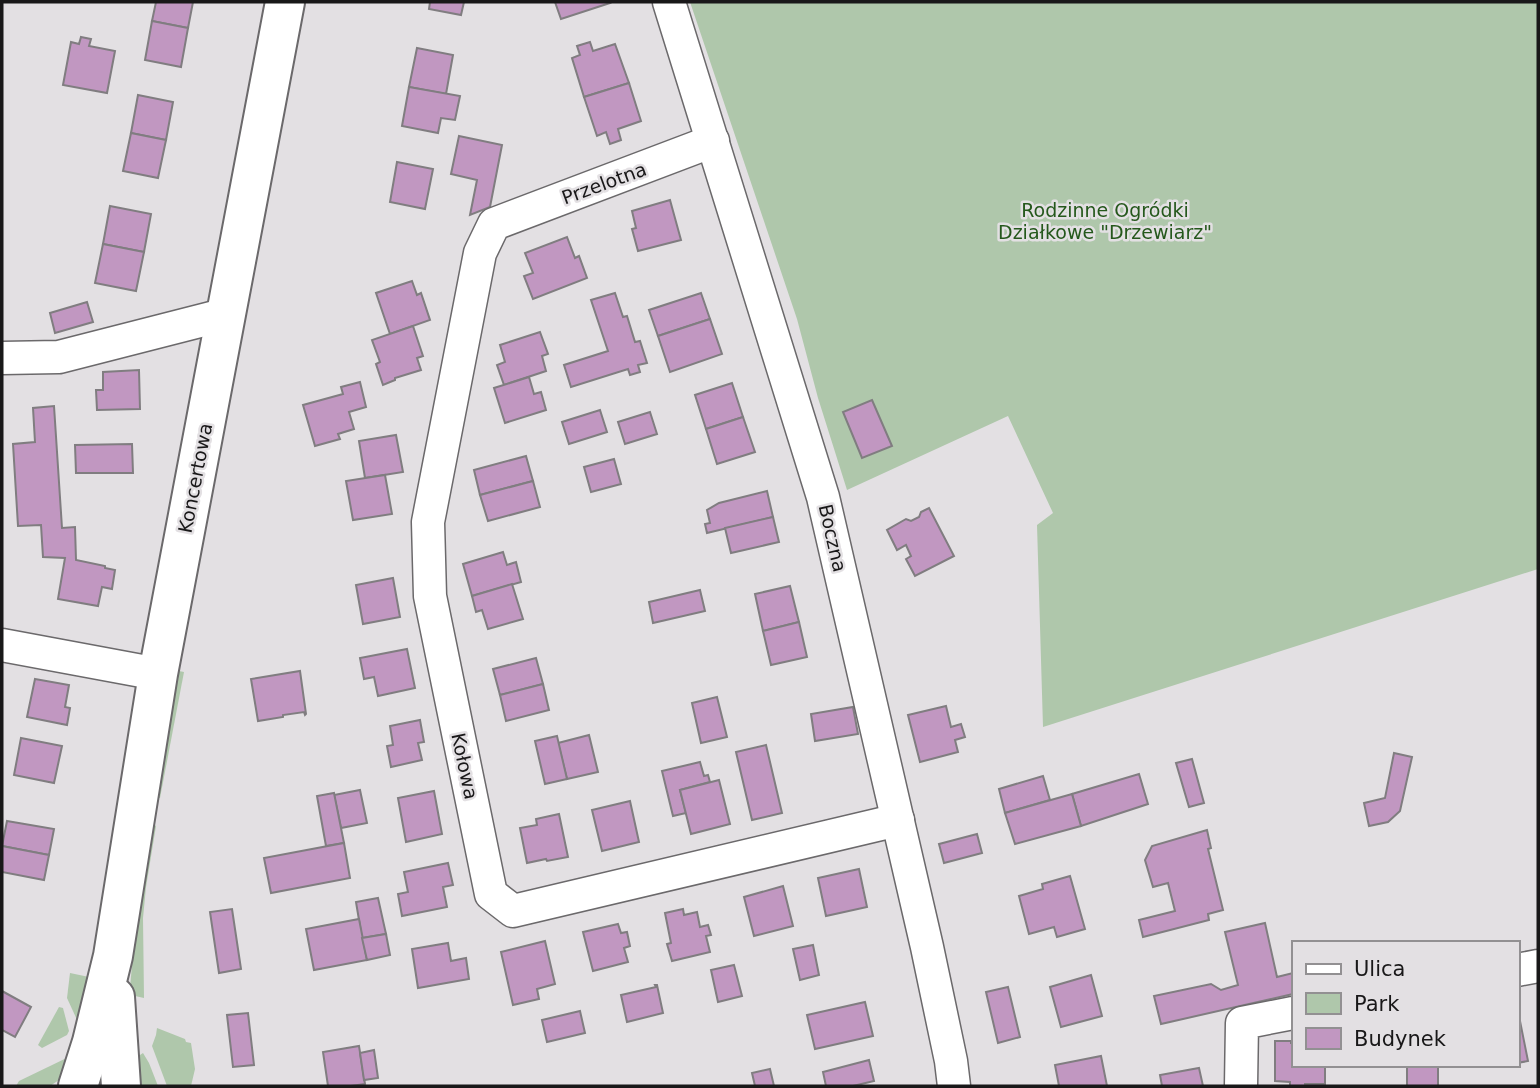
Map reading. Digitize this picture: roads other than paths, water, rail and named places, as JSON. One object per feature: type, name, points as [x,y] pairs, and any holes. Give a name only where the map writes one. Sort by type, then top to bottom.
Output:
[{"type":"street","name":"Koncertowa","points":[[78,1086],[113,956],[158,674],[285,2]]},
{"type":"street","name":"Boczna","points":[[669,2],[823,497],[927,947],[954,1086]]},
{"type":"street","name":"Przelotna","points":[[494,223],[713,141]]},
{"type":"street","name":"Kołowa","points":[[494,223],[480,253],[428,523],[430,596],[491,894],[513,911],[898,820]]},
{"type":"street","points":[[2,358],[59,357],[227,314]]},
{"type":"street","points":[[2,645],[158,674]]},
{"type":"street","name":"Koncertowa","points":[[113,956],[121,1086]]},
{"type":"street","points":[[1519,970],[1538,966]]},
{"type":"street","points":[[1241,1086],[1242,1023],[1292,1013]]},
{"type":"park label","name":"Rodzinne Ogródki Działkowe \"Drzewiarz\"","points":[[1105,221]]}]
